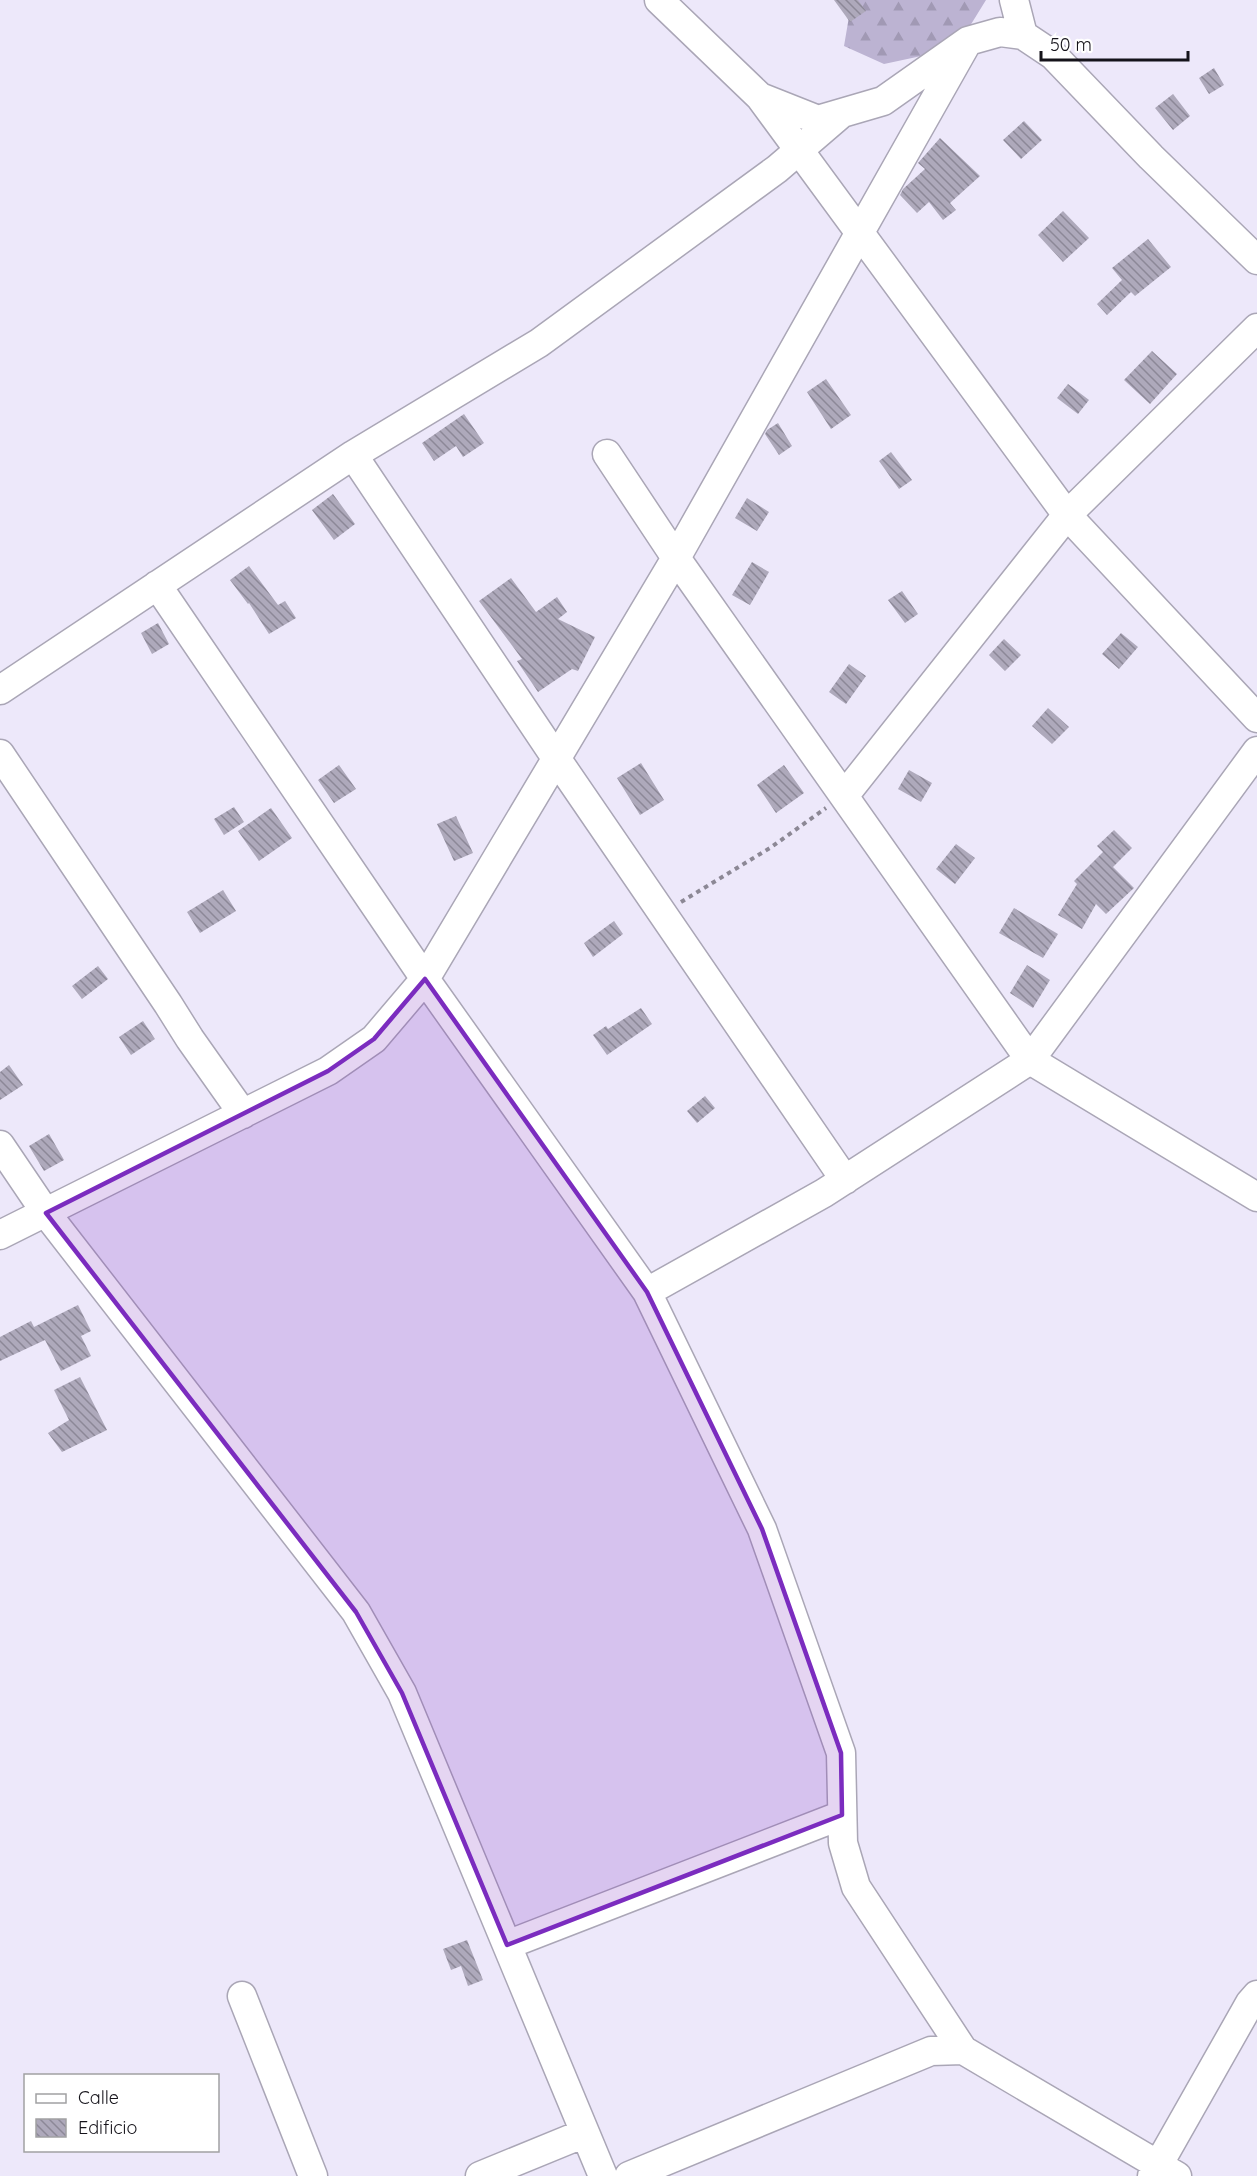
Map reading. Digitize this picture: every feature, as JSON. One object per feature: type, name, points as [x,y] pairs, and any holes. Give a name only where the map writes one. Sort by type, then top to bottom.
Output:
[{"type":"street","points":[[659,0],[760,97],[1067,515],[1257,718]]},
{"type":"street","points":[[1014,0],[1023,35]]},
{"type":"street","points":[[760,97],[818,120],[883,101],[968,41],[1000,32],[1023,35],[1053,56],[1151,157],[1257,260]]},
{"type":"street","points":[[0,1235],[328,1071],[374,1039],[425,979],[676,558],[968,41]]},
{"type":"street","points":[[0,690],[353,455],[539,343],[777,170],[841,114]]},
{"type":"street","points":[[844,796],[1067,515],[1257,328]]},
{"type":"street","points":[[607,454],[676,558],[1030,1060],[1257,1197]]},
{"type":"street","points":[[353,455],[556,758],[845,1180]]},
{"type":"street","points":[[157,585],[425,979],[647,1292],[762,1528],[841,1753],[843,1843],[856,1887],[963,2050],[1162,2172],[1250,2003],[1257,1995]]},
{"type":"street","points":[[647,1292],[845,1180],[1030,1060],[1257,751]]},
{"type":"street","points":[[0,754],[190,1039],[243,1114]]},
{"type":"street","points":[[0,1145],[46,1213],[356,1612],[402,1693],[603,2176]]},
{"type":"street","points":[[507,1945],[843,1815]]},
{"type":"street","points":[[242,1996],[313,2176]]},
{"type":"street","points":[[629,2176],[931,2051],[963,2050]]},
{"type":"street","points":[[480,2176],[585,2133]]},
{"type":"path","points":[[663,913],[770,848],[844,796]]},
{"type":"highlighted area","points":[[425,979],[647,1292],[762,1529],[841,1753],[842,1815],[507,1945],[402,1693],[356,1612],[46,1213],[328,1071],[374,1039]]},
{"type":"green space","points":[[845,0],[986,0],[965,34],[926,55],[884,64],[844,46],[851,5]]},
{"type":"building","points":[[834,0],[858,0],[866,11],[850,22]]},
{"type":"building","points":[[1214,68],[1224,85],[1209,94],[1199,78]]},
{"type":"building","points":[[1173,94],[1190,116],[1173,130],[1155,108]]},
{"type":"building","points":[[1024,121],[1042,140],[1021,159],[1003,140]]},
{"type":"building","points":[[940,138],[980,176],[950,203],[956,210],[943,220],[929,202],[917,213],[900,195],[903,189],[925,169],[918,163]]},
{"type":"building","points":[[1063,211],[1089,238],[1063,262],[1038,235]]},
{"type":"building","points":[[1148,239],[1171,267],[1135,296],[1131,292],[1107,315],[1097,304],[1122,280],[1112,268]]},
{"type":"building","points":[[1152,351],[1177,374],[1150,404],[1124,380]]},
{"type":"building","points":[[826,379],[851,415],[831,429],[807,392]]},
{"type":"building","points":[[1068,384],[1089,400],[1078,414],[1057,398]]},
{"type":"building","points":[[464,414],[484,443],[463,457],[456,446],[434,461],[422,443]]},
{"type":"building","points":[[778,423],[792,446],[779,455],[765,434]]},
{"type":"building","points":[[891,452],[912,480],[899,489],[879,461]]},
{"type":"building","points":[[333,494],[355,524],[334,540],[312,510]]},
{"type":"building","points":[[747,498],[769,512],[757,531],[735,518]]},
{"type":"building","points":[[752,562],[769,572],[750,605],[732,595]]},
{"type":"building","points":[[249,566],[278,605],[285,601],[296,618],[269,634],[249,603],[230,580]]},
{"type":"building","points":[[511,578],[536,612],[557,597],[567,612],[558,619],[595,637],[578,671],[572,669],[538,692],[517,661],[522,659],[479,601]]},
{"type":"building","points":[[902,591],[918,614],[905,623],[888,600]]},
{"type":"building","points":[[158,623],[169,644],[152,654],[141,633]]},
{"type":"building","points":[[1121,633],[1138,647],[1119,669],[1102,654]]},
{"type":"building","points":[[1004,639],[1021,655],[1005,671],[989,655]]},
{"type":"building","points":[[849,664],[866,676],[846,704],[829,692]]},
{"type":"building","points":[[1048,708],[1069,727],[1052,744],[1032,726]]},
{"type":"building","points":[[641,763],[664,800],[640,815],[617,778]]},
{"type":"building","points":[[339,765],[356,789],[334,803],[318,780]]},
{"type":"building","points":[[784,765],[804,793],[776,813],[757,785]]},
{"type":"building","points":[[909,770],[932,783],[921,802],[898,789]]},
{"type":"building","points":[[234,807],[244,822],[224,835],[214,819]]},
{"type":"building","points":[[271,808],[292,838],[259,861],[238,831]]},
{"type":"building","points":[[456,816],[473,853],[454,861],[437,824]]},
{"type":"building","points":[[1114,830],[1132,848],[1113,867],[1134,888],[1106,914],[1096,904],[1082,929],[1058,915],[1077,884],[1074,881],[1103,852],[1097,846]]},
{"type":"building","points":[[956,844],[975,858],[955,884],[936,869]]},
{"type":"building","points":[[223,890],[236,911],[200,933],[187,912]]},
{"type":"building","points":[[1014,908],[1058,934],[1043,958],[999,933]]},
{"type":"building","points":[[614,921],[623,934],[593,957],[584,943]]},
{"type":"building","points":[[1027,965],[1050,980],[1033,1008],[1010,993]]},
{"type":"building","points":[[98,966],[108,979],[82,999],[72,986]]},
{"type":"building","points":[[641,1008],[652,1024],[607,1055],[593,1035],[606,1026],[608,1029]]},
{"type":"building","points":[[143,1021],[155,1039],[131,1055],[119,1037]]},
{"type":"building","points":[[9,1065],[23,1085],[0,1100],[0,1072]]},
{"type":"building","points":[[705,1096],[715,1108],[697,1123],[687,1111]]},
{"type":"building","points":[[49,1134],[64,1160],[44,1171],[29,1146]]},
{"type":"building","points":[[78,1305],[91,1331],[81,1336],[91,1356],[61,1371],[45,1340],[0,1361],[0,1337],[31,1321],[34,1327]]},
{"type":"building","points":[[80,1377],[107,1430],[62,1452],[48,1433],[69,1420],[54,1390]]},
{"type":"building","points":[[467,1940],[483,1980],[468,1986],[461,1966],[451,1970],[443,1949]]}]
